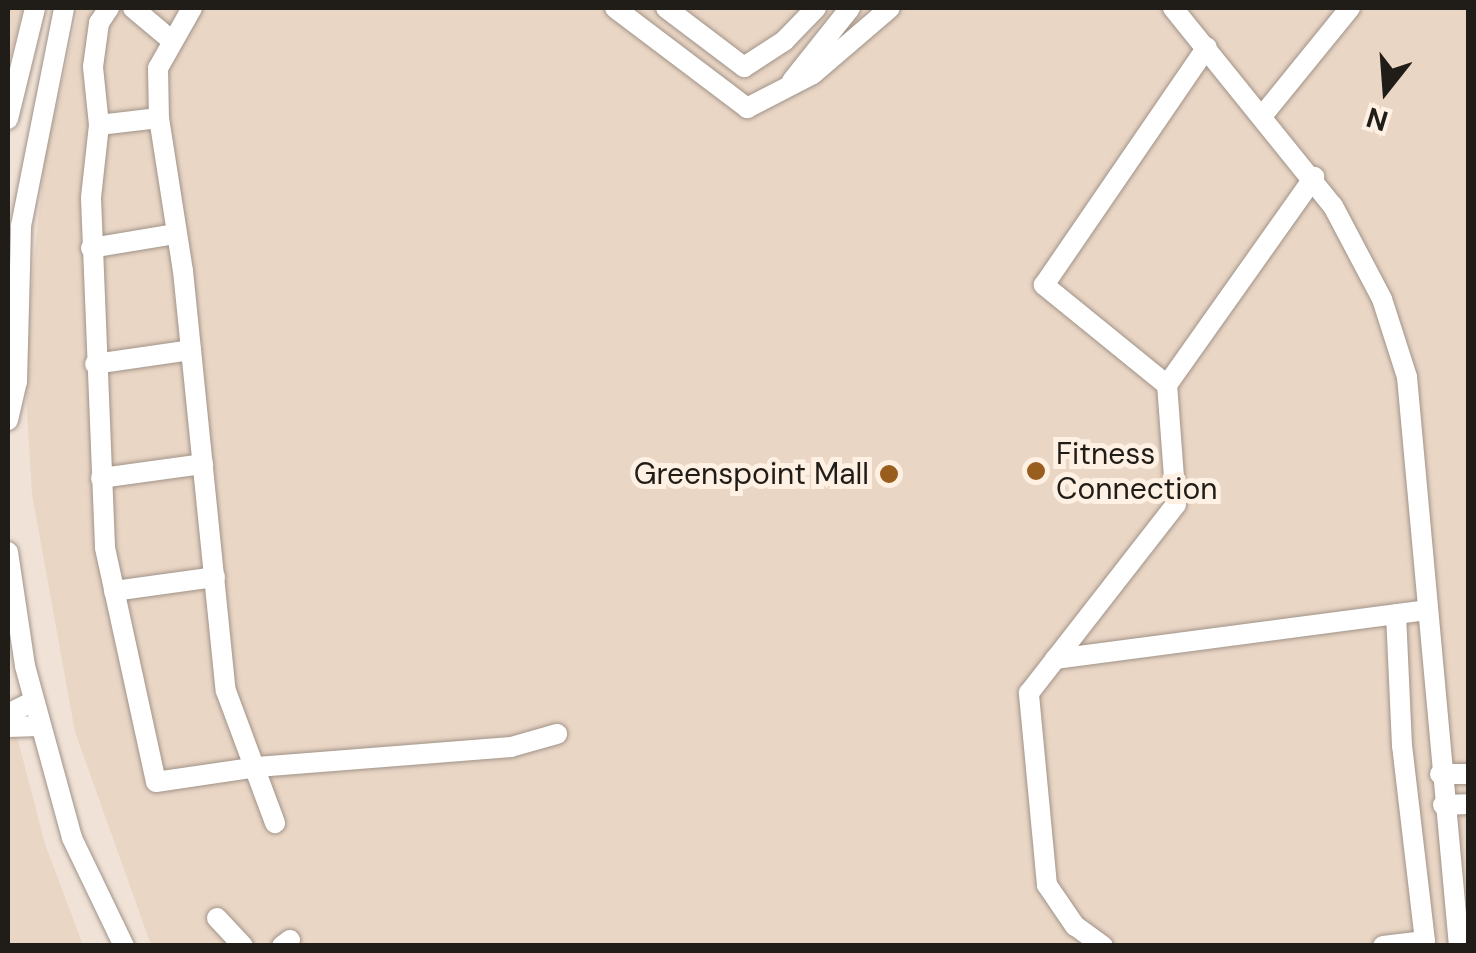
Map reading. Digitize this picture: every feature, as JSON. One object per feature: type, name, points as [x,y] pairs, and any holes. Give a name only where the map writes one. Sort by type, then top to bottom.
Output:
[{"type":"street","points":[[8,119],[35,8]]},
{"type":"street","points":[[8,420],[17,382],[22,226],[64,8]]},
{"type":"street","points":[[109,8],[99,23],[93,67],[99,125],[91,248],[95,364],[114,591],[156,782],[258,767],[511,747],[557,734]]},
{"type":"street","points":[[133,8],[171,40]]},
{"type":"street","points":[[192,8],[158,68],[158,118],[191,350],[226,691],[258,767],[275,823]]},
{"type":"street","points":[[615,8],[747,108],[787,88],[874,27],[890,8]]},
{"type":"street","points":[[666,8],[744,67],[784,42],[816,8]]},
{"type":"street","points":[[787,88],[850,8]]},
{"type":"street","points":[[1173,8],[1314,178],[1376,286],[1406,377],[1440,774],[1459,941],[1383,946]]},
{"type":"street","points":[[1263,115],[1350,8]]},
{"type":"street","points":[[1168,385],[1044,285],[1207,47]]},
{"type":"street","points":[[99,125],[158,118]]},
{"type":"street","points":[[1103,946],[1075,926],[1047,885],[1029,693],[1176,504],[1168,385],[1314,178]]},
{"type":"street","points":[[91,248],[176,234]]},
{"type":"street","points":[[95,364],[191,350]]},
{"type":"street","points":[[102,478],[203,464]]},
{"type":"street","points":[[8,552],[40,726],[72,838],[118,945]]},
{"type":"street","points":[[114,591],[215,577]]},
{"type":"street","points":[[1056,658],[1428,610]]},
{"type":"street","points":[[1396,614],[1402,746],[1425,941]]},
{"type":"street","points":[[8,714],[34,701]]},
{"type":"street","points":[[8,727],[40,726]]},
{"type":"street","points":[[1440,774],[1468,774]]},
{"type":"street","points":[[1443,804],[1468,804]]},
{"type":"street","points":[[217,918],[243,946]]},
{"type":"shaded area","points":[[8,8],[23,8],[8,66]]},
{"type":"shaded area","points":[[79,8],[1468,8],[1468,945],[151,945],[75,732],[32,494],[25,377],[33,268],[45,157]]},
{"type":"shaded area","points":[[8,702],[45,844],[83,945],[8,945]]},
{"type":"place","name":"Fitness Connection","points":[[1036,471]]},
{"type":"place","name":"Greenspoint Mall","points":[[889,474]]}]
